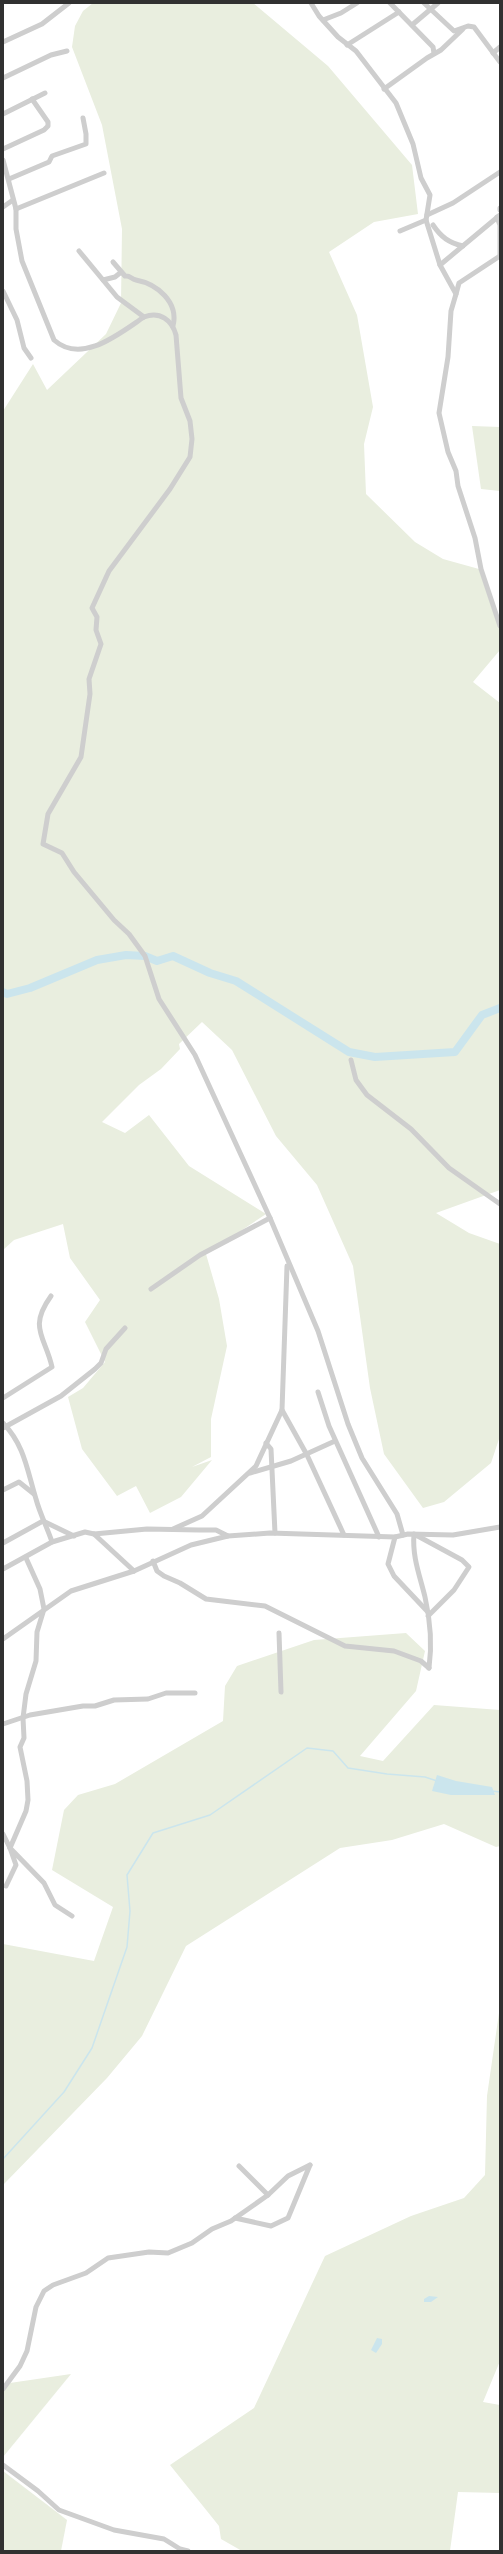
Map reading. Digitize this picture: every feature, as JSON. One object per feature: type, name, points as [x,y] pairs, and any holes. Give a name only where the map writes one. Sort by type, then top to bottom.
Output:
[{"type":"street","points":[[3,42],[42,24],[69,3]]},
{"type":"street","points":[[311,3],[323,20],[361,58],[384,90],[396,103],[413,144],[421,178],[430,194],[428,216],[430,234],[440,265],[456,294]]},
{"type":"street","points":[[323,20],[341,13],[357,3]]},
{"type":"street","points":[[390,3],[433,47],[434,53]]},
{"type":"street","points":[[424,3],[429,10],[454,31],[468,26],[474,27],[500,62]]},
{"type":"street","points":[[412,25],[438,3]]},
{"type":"street","points":[[347,45],[399,12]]},
{"type":"street","points":[[384,90],[434,53],[441,50],[464,28]]},
{"type":"street","points":[[493,53],[500,47]]},
{"type":"street","points":[[3,78],[46,58],[67,51]]},
{"type":"street","points":[[3,114],[44,93]]},
{"type":"street","points":[[3,149],[44,130],[48,126],[48,122],[32,99]]},
{"type":"street","points":[[10,179],[48,162],[52,156],[86,144],[83,118]]},
{"type":"street","points":[[3,160],[10,179],[16,209],[16,229],[22,261],[49,330],[60,345],[74,349],[100,345],[144,317],[159,315],[173,326]]},
{"type":"street","points":[[400,231],[453,203],[500,172]]},
{"type":"street","points":[[16,209],[104,173]]},
{"type":"street","points":[[3,207],[13,200]]},
{"type":"street","points":[[428,216],[439,235],[452,244],[463,246]]},
{"type":"street","points":[[440,265],[499,216]]},
{"type":"street","points":[[499,216],[500,256],[459,283],[451,311],[448,358],[439,413],[448,452],[456,470],[458,486],[475,538],[481,569],[500,626]]},
{"type":"street","points":[[430,234],[433,225]]},
{"type":"street","points":[[79,251],[117,296],[144,317]]},
{"type":"street","points":[[113,262],[120,273],[134,280],[144,280],[165,293],[176,315],[173,326],[177,347],[181,398],[190,421],[192,438],[190,457],[170,489],[108,571],[92,608],[97,617],[96,630],[101,644],[89,679],[90,694],[81,757],[48,814],[43,844],[62,853],[74,872],[114,920],[129,934],[145,956],[159,999],[195,1055],[270,1218],[318,1331],[348,1424],[362,1458],[397,1514],[403,1535]]},
{"type":"street","points":[[103,280],[115,277],[120,273]]},
{"type":"street","points":[[3,290],[17,320],[24,348],[31,358]]},
{"type":"street","points":[[351,1060],[356,1080],[367,1095],[411,1130],[449,1168],[500,1204]]},
{"type":"street","points":[[151,1289],[200,1255],[270,1218]]},
{"type":"street","points":[[173,1529],[202,1516],[256,1466],[282,1410],[288,1270],[280,1243]]},
{"type":"street","points":[[3,1398],[52,1367],[38,1332],[44,1305],[51,1296]]},
{"type":"street","points":[[52,1542],[34,1494],[28,1464],[12,1432],[4,1426],[61,1396],[101,1363],[106,1348],[125,1328]]},
{"type":"street","points":[[318,1392],[320,1403],[379,1537]]},
{"type":"street","points":[[282,1410],[307,1455],[344,1535]]},
{"type":"street","points":[[249,1473],[270,1468],[307,1455],[336,1440]]},
{"type":"street","points":[[266,1443],[270,1449],[275,1533]]},
{"type":"street","points":[[3,1490],[19,1482],[34,1494]]},
{"type":"street","points":[[43,1521],[74,1536]]},
{"type":"street","points":[[3,1543],[43,1521]]},
{"type":"street","points":[[3,1639],[71,1591],[134,1571],[153,1561],[191,1545],[228,1536],[275,1533],[395,1537],[414,1534],[453,1535],[500,1528]]},
{"type":"street","points":[[3,1569],[26,1558],[52,1542],[85,1532],[94,1534],[147,1529],[216,1530],[228,1536]]},
{"type":"street","points":[[94,1534],[134,1571]]},
{"type":"street","points":[[153,1561],[158,1571],[164,1576],[180,1583],[206,1599],[265,1606],[345,1646],[394,1650],[421,1661],[429,1668],[427,1614],[416,1566],[413,1546],[414,1534]]},
{"type":"street","points":[[414,1534],[462,1560],[469,1567],[454,1590],[427,1614]]},
{"type":"street","points":[[395,1537],[388,1564],[394,1576],[427,1614]]},
{"type":"street","points":[[10,1848],[26,1811],[28,1800],[27,1781],[20,1747],[24,1738],[23,1718],[26,1694],[36,1661],[37,1632],[42,1612],[40,1589],[26,1558]]},
{"type":"street","points":[[279,1632],[281,1692]]},
{"type":"street","points":[[3,1724],[23,1718],[77,1707],[95,1706],[114,1700],[148,1699],[166,1693],[195,1693]]},
{"type":"street","points":[[3,1834],[16,1865],[6,1886]]},
{"type":"street","points":[[10,1848],[44,1883],[55,1905],[72,1916]]},
{"type":"street","points":[[3,2389],[20,2366],[27,2351],[36,2307],[44,2291],[53,2285],[86,2273],[108,2258],[149,2252],[168,2253],[192,2243],[212,2229],[235,2218],[268,2195],[288,2176],[310,2165],[288,2218],[271,2226],[235,2218]]},
{"type":"street","points":[[239,2166],[268,2195]]},
{"type":"street","points":[[3,2466],[38,2491],[59,2510],[114,2530],[164,2539],[180,2549],[188,2551]]},
{"type":"shaded area","points":[[93,3],[253,3],[328,66],[412,165],[418,214],[374,222],[329,252],[357,315],[373,407],[364,444],[366,494],[415,542],[443,559],[479,569],[500,628],[500,650],[473,682],[500,703],[500,1190],[436,1213],[469,1233],[500,1244],[500,1436],[491,1463],[444,1502],[423,1508],[384,1454],[370,1388],[353,1266],[317,1185],[276,1136],[232,1050],[202,1022],[179,1044],[180,1049],[161,1069],[139,1085],[102,1122],[125,1133],[149,1115],[189,1166],[266,1214],[206,1254],[219,1299],[227,1346],[211,1419],[211,1457],[192,1467],[212,1460],[181,1497],[150,1513],[136,1486],[117,1496],[82,1449],[68,1397],[83,1388],[105,1362],[85,1322],[100,1300],[70,1258],[63,1224],[14,1240],[3,1250],[3,411],[33,364],[47,390],[106,334],[121,303],[122,229],[102,125],[72,47],[75,26],[83,11]]},
{"type":"shaded area","points":[[472,426],[500,427],[500,491],[481,489]]},
{"type":"shaded area","points":[[406,1633],[425,1651],[416,1691],[360,1756],[383,1761],[434,1705],[500,1710],[500,1846],[496,1847],[444,1824],[392,1840],[340,1848],[186,1946],[142,2036],[107,2078],[3,2185],[3,1944],[94,1961],[113,1907],[52,1870],[64,1810],[78,1795],[115,1784],[223,1721],[225,1686],[237,1666],[314,1640]]},
{"type":"shaded area","points":[[500,2006],[500,2361],[483,2402],[500,2405],[500,2493],[458,2492],[450,2551],[242,2551],[221,2539],[219,2526],[170,2465],[254,2408],[325,2256],[411,2216],[464,2198],[485,2175],[487,2096]]},
{"type":"shaded area","points":[[71,2374],[3,2457],[3,2384]]},
{"type":"shaded area","points":[[3,2471],[67,2520],[61,2551],[3,2551]]},
{"type":"water","points":[[437,1775],[456,1781],[492,1787],[495,1795],[451,1795],[432,1791]]},
{"type":"water","points":[[429,2296],[438,2297],[431,2302],[424,2302],[424,2299]]},
{"type":"water","points":[[377,2338],[382,2339],[382,2344],[376,2353],[371,2350]]},
{"type":"waterway","points":[[3,992],[7,994],[30,988],[97,960],[126,955],[145,956],[157,961],[173,956],[210,973],[236,981],[349,1052],[375,1057],[455,1052],[482,1015],[500,1008]]},
{"type":"waterway","points":[[3,2159],[64,2092],[92,2048],[127,1947],[130,1911],[127,1875],[153,1833],[210,1815],[307,1748],[333,1751],[348,1768],[387,1774],[425,1777],[437,1781]]},
{"type":"waterway","points":[[492,1791],[500,1792]]}]
